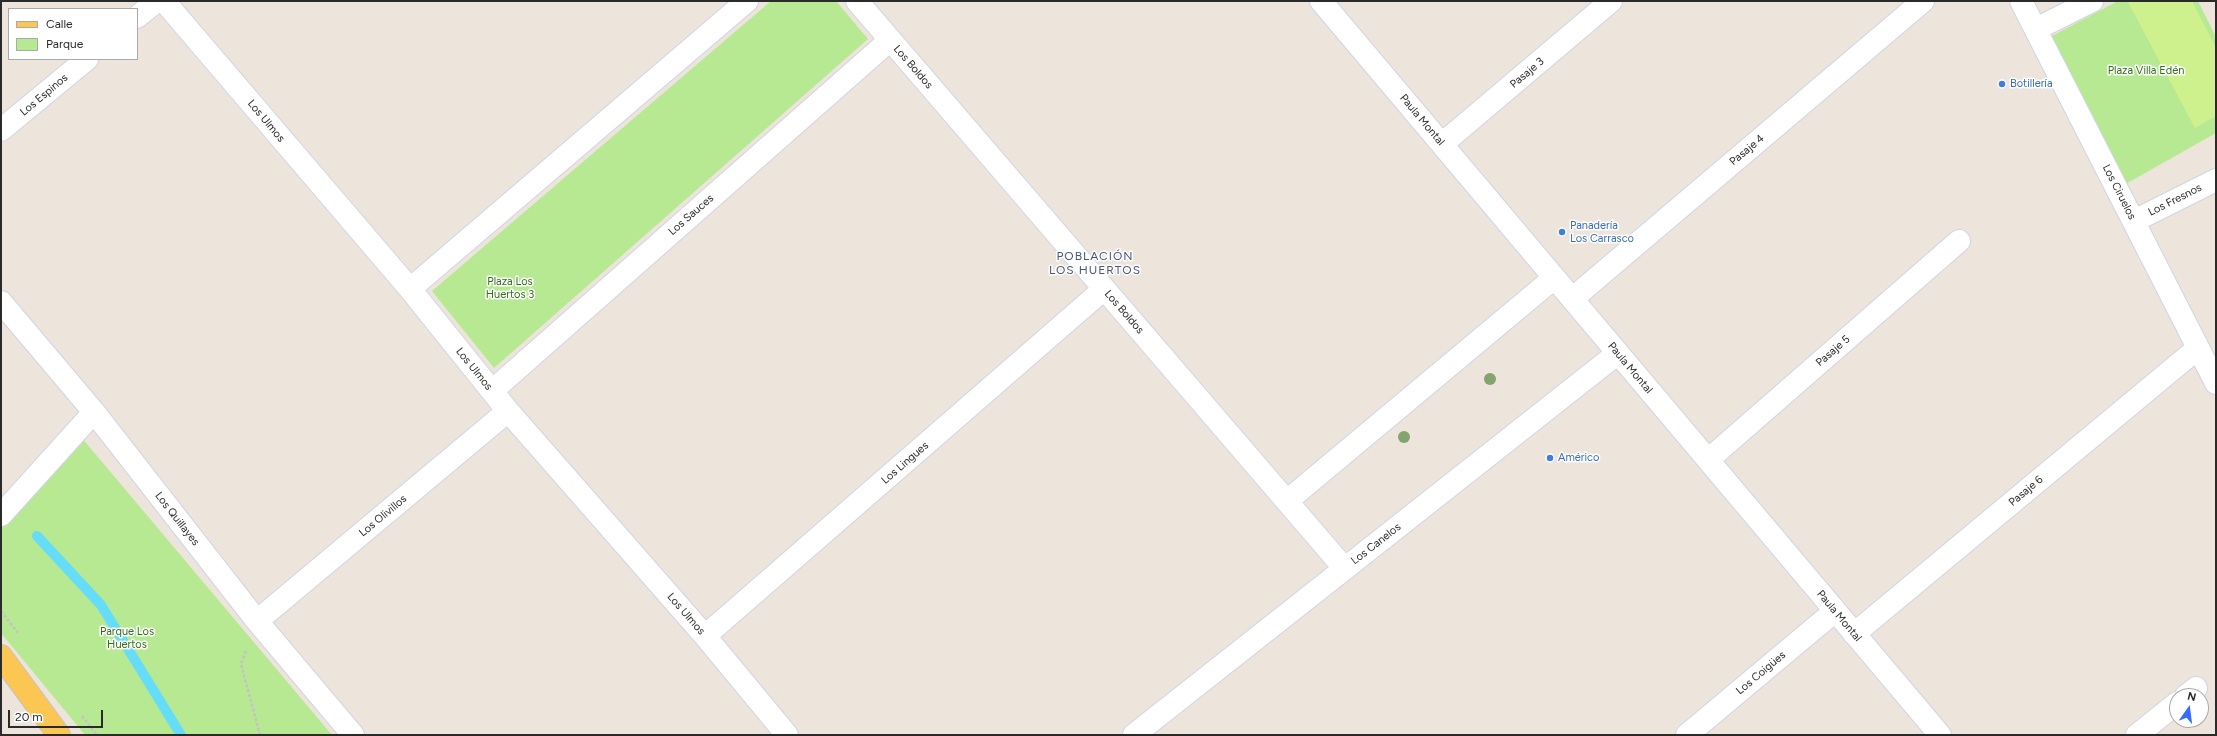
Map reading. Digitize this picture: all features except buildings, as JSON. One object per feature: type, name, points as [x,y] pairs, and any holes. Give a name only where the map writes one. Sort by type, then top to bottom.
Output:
[{"type":"main road","points":[[1,656],[59,735]]},
{"type":"street","points":[[138,16],[157,1]]},
{"type":"street","name":"Los Ulmos","points":[[164,1],[410,289],[508,411],[705,636],[787,735]]},
{"type":"street","points":[[410,289],[746,1]]},
{"type":"street","name":"Los Boldos","points":[[857,1],[1345,569]]},
{"type":"street","name":"Paula Montal","points":[[1321,1],[1940,735]]},
{"type":"street","name":"Pasaje 3","points":[[1442,144],[1611,1]]},
{"type":"street","name":"Pasaje 4","points":[[1572,299],[1923,1]]},
{"type":"street","name":"Los Ciruelos","points":[[2021,1],[2216,383]]},
{"type":"street","points":[[2036,29],[2092,1]]},
{"type":"street","name":"Los Sauces","points":[[492,391],[890,40]]},
{"type":"street","name":"Los Espinos","points":[[1,130],[86,60]]},
{"type":"street","name":"Los Fresnos","points":[[2134,221],[2216,180]]},
{"type":"street","name":"Pasaje 5","points":[[1708,460],[1959,241]]},
{"type":"street","points":[[1287,501],[1554,278]]},
{"type":"street","name":"Los Lingues","points":[[705,636],[1104,289]]},
{"type":"street","name":"Los Quillayes","points":[[1,302],[94,412],[257,621],[353,735]]},
{"type":"street","name":"Pasaje 6","points":[[1854,634],[2198,348]]},
{"type":"street","name":"Los Canelos","points":[[1134,735],[1618,353]]},
{"type":"street","name":"Los Olivillos","points":[[257,621],[508,411]]},
{"type":"street","points":[[1,515],[94,412]]},
{"type":"street","name":"Los Coigües","points":[[1687,735],[1835,611]]},
{"type":"street","points":[[2137,735],[2169,709]]},
{"type":"path","points":[[257,621],[241,664],[260,735]]},
{"type":"green space","name":"Plaza Los Huertos 3","points":[[771,1],[836,1],[868,39],[494,368],[432,291]]},
{"type":"green space","name":"Plaza Villa Edén","points":[[2118,1],[2198,1],[2216,37],[2216,133],[2124,185],[2050,37]]},
{"type":"green space","points":[[2192,1],[2216,48],[2216,116],[2195,128],[2128,2]]},
{"type":"green space","name":"Parque Los Huertos","points":[[76,431],[332,735],[85,735],[1,633],[1,520]]},
{"type":"waterway","points":[[37,536],[101,605],[181,735]]},
{"type":"place","name":"Botillería","points":[[2002,84]]},
{"type":"place","name":"Panadería Los Carrasco","points":[[1562,232]]},
{"type":"place","name":"Américo","points":[[1550,458]]},
{"type":"district","name":"POBLACIÓN LOS HUERTOS","points":[[1095,263]]}]
